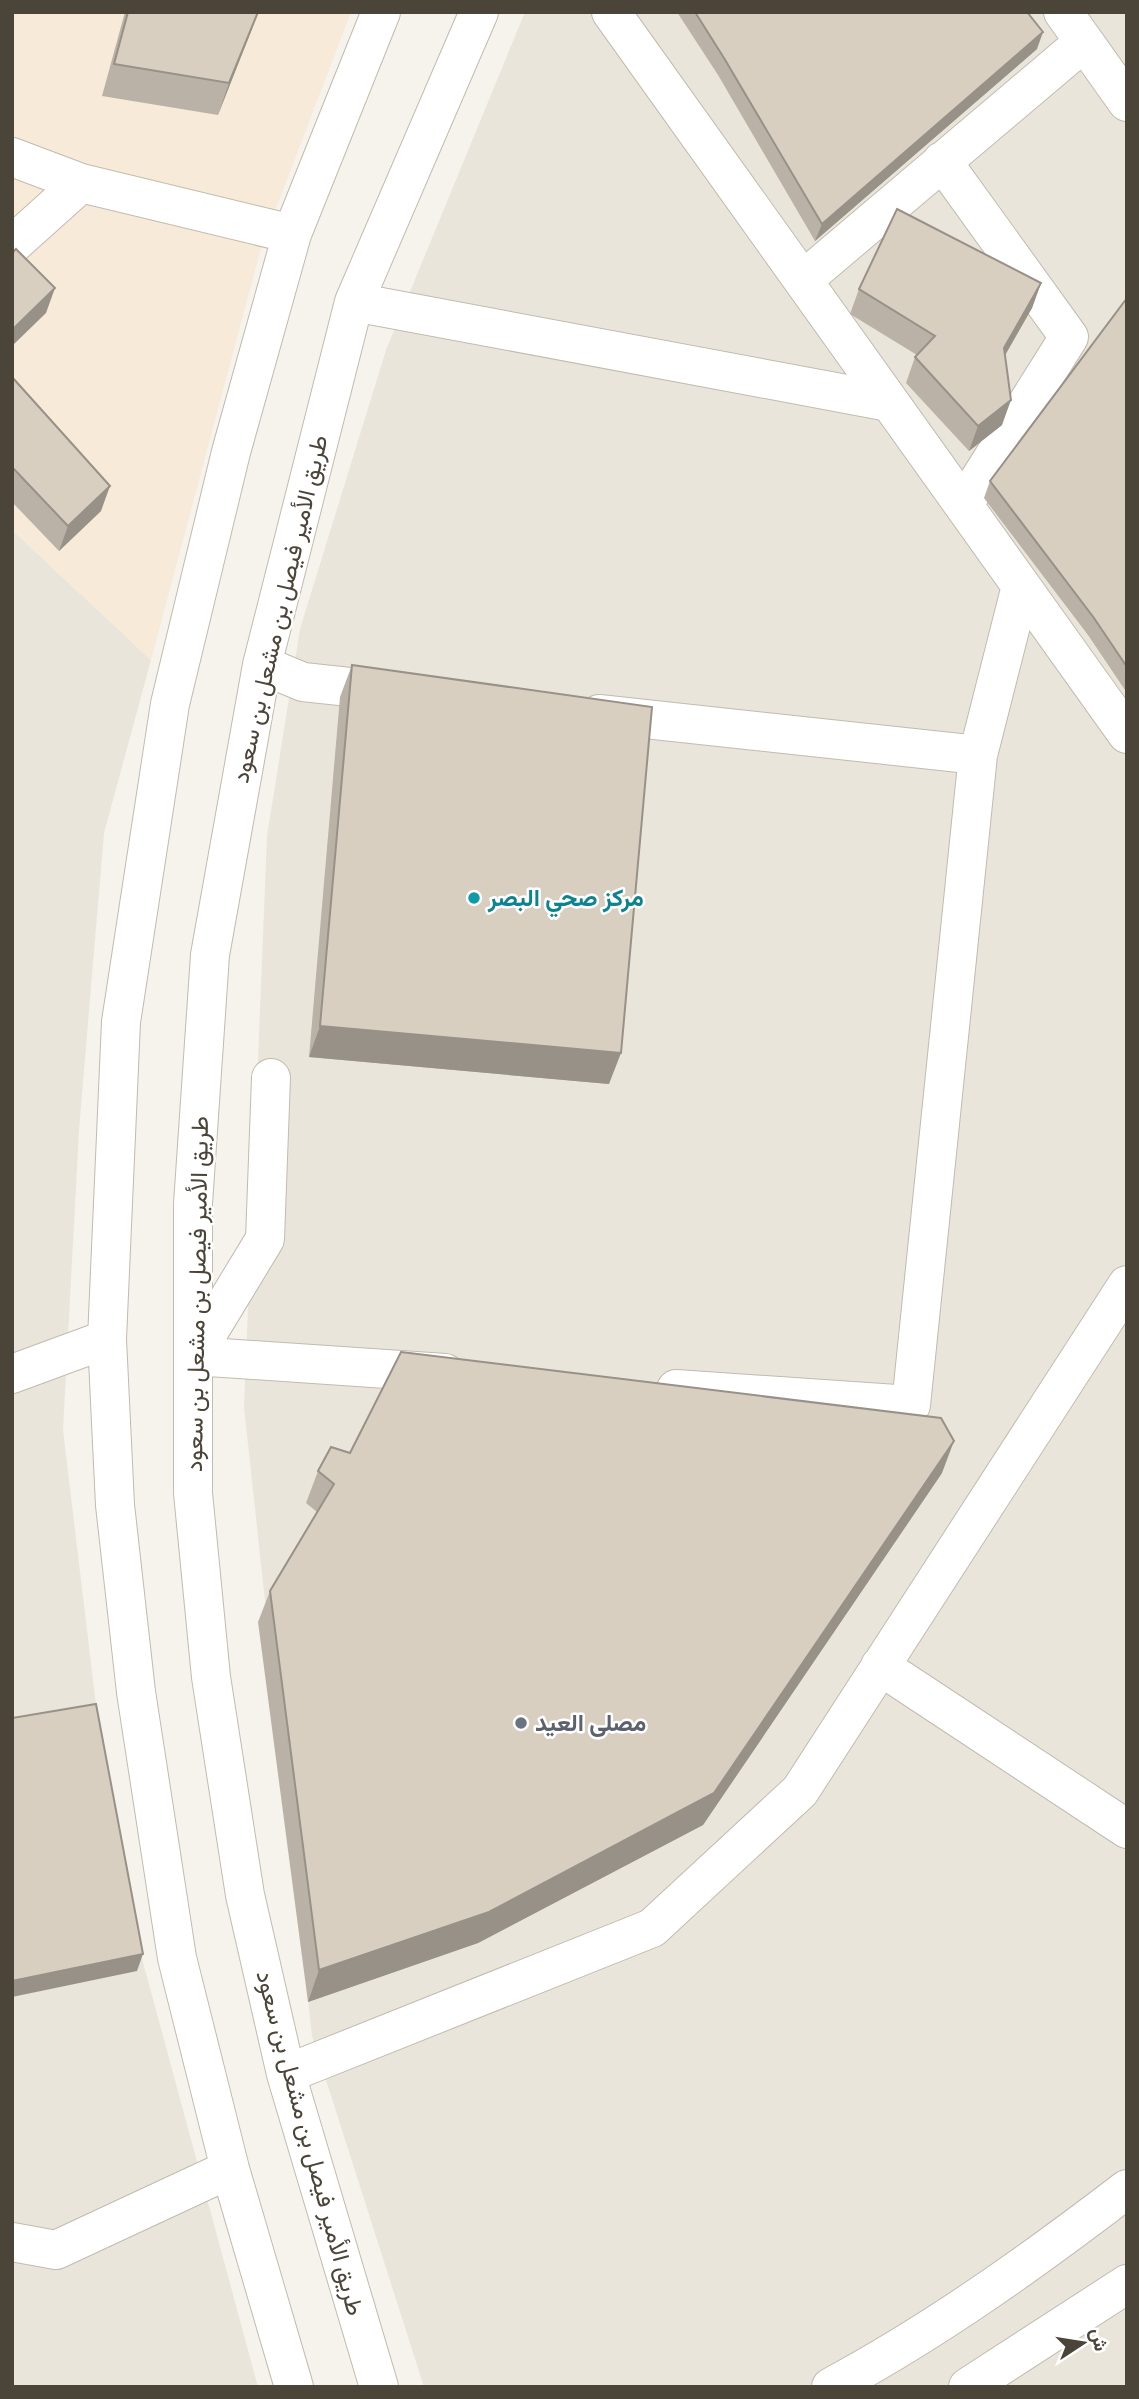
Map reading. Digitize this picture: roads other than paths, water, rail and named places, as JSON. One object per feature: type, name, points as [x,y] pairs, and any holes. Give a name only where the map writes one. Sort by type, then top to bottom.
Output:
[{"type":"street","points":[[294,2387],[230,2169],[177,1958],[138,1706],[115,1505],[107,1339],[121,1022],[170,704],[230,452],[292,234],[381,12]]},
{"type":"street","name":"طريق الأمير فيصل بن مشعل بن سعود","points":[[379,2387],[286,2074],[245,1895],[211,1677],[193,1493],[193,1204],[210,955],[262,665],[354,302],[479,12]]},
{"type":"street","points":[[611,12],[1127,734]]},
{"type":"street","points":[[803,280],[942,162],[1074,27],[1127,102]]},
{"type":"street","points":[[12,157],[81,183],[292,234]]},
{"type":"street","points":[[942,162],[1069,337],[964,504]]},
{"type":"street","points":[[12,245],[81,183]]},
{"type":"street","points":[[354,302],[889,402]]},
{"type":"street","points":[[635,1386],[911,1405],[978,755],[1021,586]]},
{"type":"street","points":[[262,665],[303,682],[427,695]]},
{"type":"street","points":[[565,710],[978,755]]},
{"type":"street","points":[[271,1078],[265,1239],[194,1356],[483,1376]]},
{"type":"street","points":[[286,2074],[652,1928],[800,1791],[1127,1285]]},
{"type":"street","points":[[12,1374],[107,1339]]},
{"type":"street","points":[[880,1666],[1127,1829]]},
{"type":"street","points":[[12,2242],[56,2250],[230,2169]]},
{"type":"street","points":[[831,2387],[869,2366],[1038,2257],[1127,2189]]},
{"type":"street","points":[[968,2387],[1127,2284]]},
{"type":"place","name":"مركز صحي البصر","points":[[474,898]]},
{"type":"place","name":"مصلى العيد","points":[[521,1723]]}]
